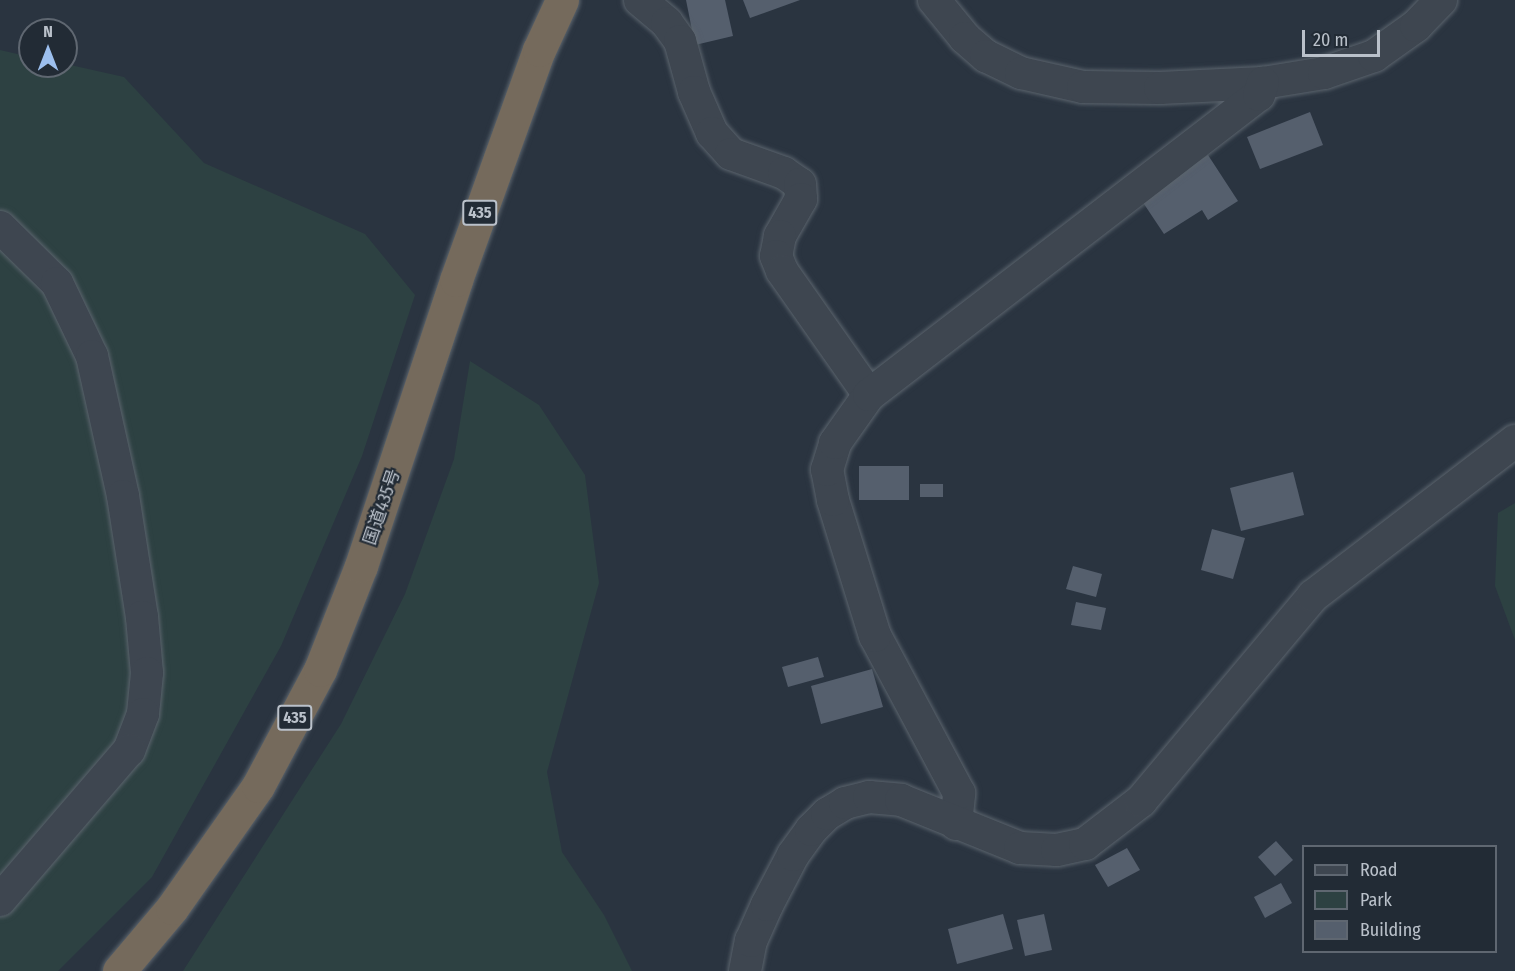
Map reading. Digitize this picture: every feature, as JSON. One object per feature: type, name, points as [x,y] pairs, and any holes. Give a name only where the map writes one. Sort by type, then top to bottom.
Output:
[{"type":"highway","name":"国道435号","points":[[119,971],[172,908],[258,786],[320,670],[362,566],[456,280],[539,50],[562,0]]},
{"type":"street","points":[[640,0],[668,23],[680,41],[694,92],[712,133],[731,154],[784,173],[800,184],[801,199],[780,236],[776,256],[782,271],[869,395]]},
{"type":"street","points":[[934,0],[964,38],[986,56],[1021,73],[1083,87],[1160,88],[1263,82],[1324,74],[1374,56],[1416,26],[1441,0]]},
{"type":"street","points":[[956,824],[959,793],[875,636],[833,500],[828,470],[835,442],[869,395],[1259,95],[1263,82]]},
{"type":"street","points":[[0,227],[57,283],[92,356],[123,496],[142,616],[147,673],[143,714],[129,750],[0,900]]},
{"type":"street","points":[[745,971],[752,941],[766,905],[793,855],[811,830],[827,814],[845,803],[869,797],[901,800],[1020,848],[1057,850],[1085,844],[1094,839],[1141,801],[1313,596],[1515,441]]},
{"type":"green space","points":[[0,50],[18,54],[18,78],[78,78],[78,67],[124,77],[204,163],[365,234],[415,295],[362,456],[281,646],[152,877],[58,971],[0,971]]},
{"type":"green space","points":[[470,361],[539,405],[585,475],[599,583],[547,772],[562,852],[604,915],[632,971],[183,971],[341,724],[405,594],[454,459]]},
{"type":"green space","points":[[1515,503],[1515,640],[1495,586],[1498,513]]},
{"type":"building","points":[[686,0],[725,0],[733,36],[695,45]]},
{"type":"building","points":[[743,0],[800,0],[750,18]]},
{"type":"building","points":[[1310,112],[1323,145],[1260,169],[1247,137]]},
{"type":"building","points":[[1208,155],[1238,201],[1208,220],[1202,210],[1164,234],[1140,198]]},
{"type":"building","points":[[859,466],[909,466],[909,500],[859,500]]},
{"type":"building","points":[[1293,472],[1304,515],[1241,531],[1230,488]]},
{"type":"building","points":[[920,484],[943,484],[943,497],[920,497]]},
{"type":"building","points":[[1212,529],[1245,538],[1233,579],[1201,570]]},
{"type":"building","points":[[1073,566],[1102,574],[1096,597],[1066,589]]},
{"type":"building","points":[[1076,602],[1106,608],[1101,630],[1071,625]]},
{"type":"building","points":[[818,657],[824,677],[788,687],[782,667]]},
{"type":"building","points":[[872,669],[883,707],[821,724],[811,686]]},
{"type":"building","points":[[1276,841],[1293,860],[1275,876],[1258,857]]},
{"type":"building","points":[[1127,848],[1140,870],[1108,887],[1095,865]]},
{"type":"building","points":[[1281,883],[1292,903],[1265,918],[1254,897]]},
{"type":"building","points":[[1003,914],[1013,949],[957,964],[948,929]]},
{"type":"building","points":[[1044,914],[1052,950],[1025,956],[1017,920]]}]
